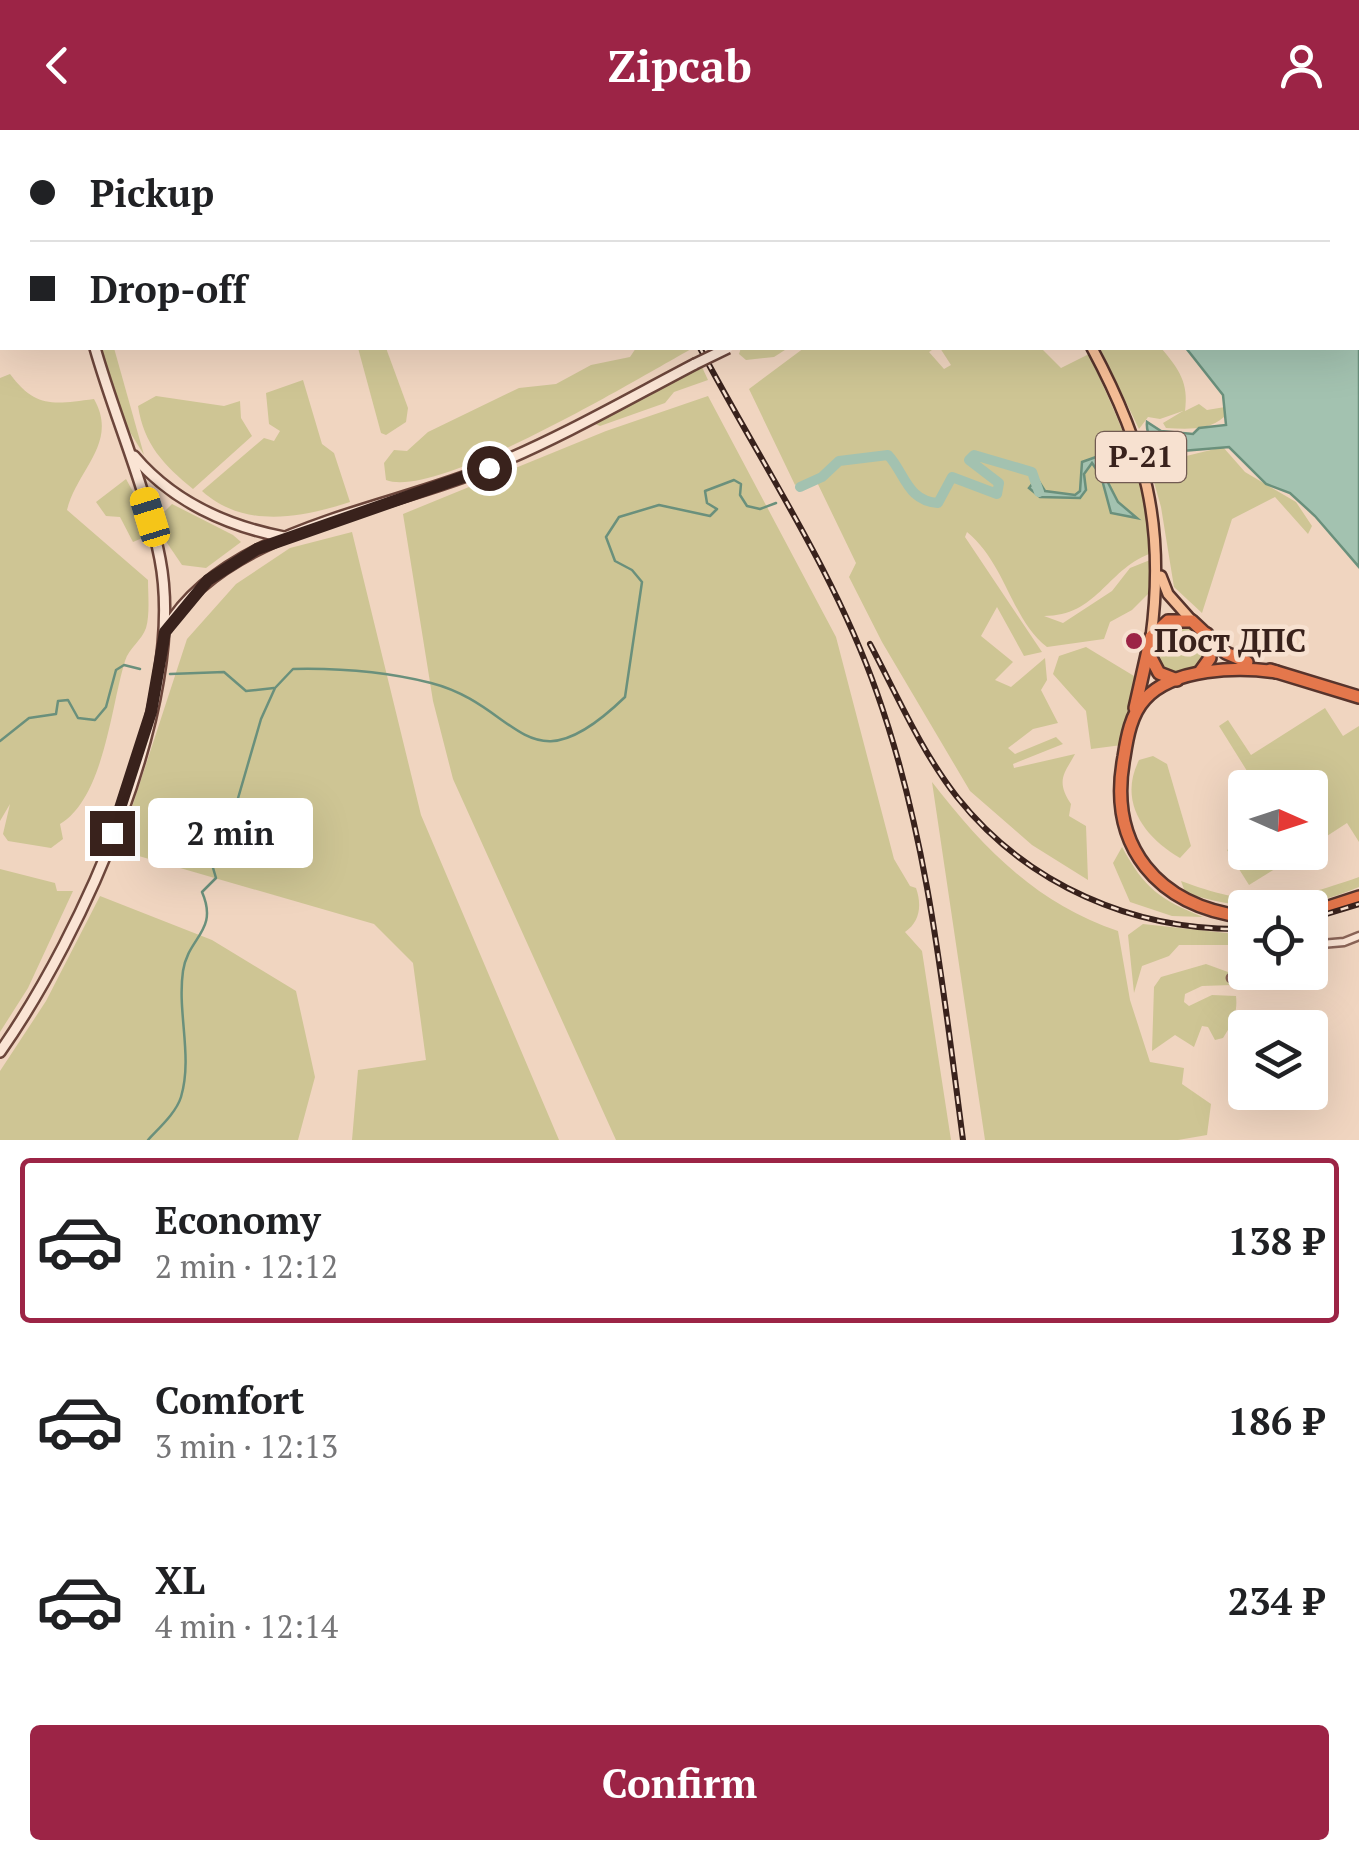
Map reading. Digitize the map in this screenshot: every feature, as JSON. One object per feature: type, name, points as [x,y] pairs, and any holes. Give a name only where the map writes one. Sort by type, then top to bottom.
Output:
[{"type":"highway","points":[[1184,680],[1160,673],[1150,644],[1168,621],[1192,621]]},
{"type":"highway","name":"Р-21","points":[[1192,621],[1231,656],[1359,697]]},
{"type":"highway","points":[[1197,675],[1210,658],[1204,630]]},
{"type":"highway","name":"Р-21","points":[[1150,644],[1120,787],[1127,828],[1136,853],[1157,882],[1184,902],[1228,914]]},
{"type":"highway","name":"Р-21","points":[[1132,722],[1150,694],[1197,675],[1226,666],[1276,672]]},
{"type":"highway","points":[[1328,907],[1359,897]]},
{"type":"main road","name":"Р-21","points":[[1093,350],[1138,449],[1154,513],[1158,563],[1150,644]]},
{"type":"main road","name":"Р-21","points":[[1158,563],[1168,594],[1192,621]]},
{"type":"street","points":[[0,1052],[44,983],[112,833],[151,712],[165,632],[161,561],[96,350]]},
{"type":"street","points":[[165,632],[208,580],[229,564],[285,537],[489,468],[724,350]]},
{"type":"street","points":[[129,450],[147,471],[197,508],[244,528],[285,537]]},
{"type":"street","points":[[1328,943],[1359,936]]},
{"type":"shaded area","points":[[102,350],[115,350],[144,455],[125,424]]},
{"type":"shaded area","points":[[359,350],[387,350],[408,408],[406,422],[386,435],[381,433]]},
{"type":"shaded area","points":[[635,350],[689,350],[585,409],[491,455],[412,481],[386,480],[384,463],[394,450],[407,451],[428,432],[519,388],[556,384],[591,365],[630,357]]},
{"type":"shaded area","points":[[740,350],[785,350],[774,357],[746,360],[739,354]]},
{"type":"shaded area","points":[[801,350],[932,350],[929,352],[944,369],[951,365],[941,350],[1043,350],[1061,368],[1089,354],[1138,476],[1149,554],[1122,571],[1077,609],[1044,616],[1063,623],[1112,591],[1130,568],[1150,560],[1155,562],[1153,589],[1132,610],[1110,622],[1104,639],[1047,647],[1025,622],[980,545],[967,532],[965,537],[1042,652],[1024,656],[997,607],[981,636],[1013,662],[995,680],[1011,687],[1045,658],[1047,680],[1041,690],[1058,723],[1033,729],[1008,748],[1015,754],[1056,737],[1063,744],[1013,764],[1014,768],[1075,754],[1065,772],[1063,789],[1071,804],[1069,816],[1086,826],[1088,880],[1032,845],[970,791],[882,642],[849,577],[856,563],[814,476],[795,485],[749,389]]},
{"type":"shaded area","points":[[1101,350],[1163,350],[1181,377],[1185,411],[1199,404],[1207,410],[1225,407],[1224,417],[1204,427],[1166,428],[1163,423],[1183,411],[1160,419],[1148,417],[1139,429]]},
{"type":"shaded area","points":[[1188,350],[1359,350],[1359,567],[1315,516],[1290,493],[1266,484],[1229,447],[1182,451],[1176,458],[1149,435],[1147,422],[1161,431],[1193,434],[1199,428],[1226,425],[1223,395]]},
{"type":"shaded area","points":[[702,367],[708,380],[674,392],[665,403],[600,426],[593,423]]},
{"type":"shaded area","points":[[10,374],[28,393],[47,402],[94,399],[102,429],[99,443],[67,510],[148,580],[146,628],[125,661],[96,773],[75,811],[60,824],[63,839],[51,848],[8,841],[3,834],[10,804],[0,821],[0,378]]},
{"type":"shaded area","points":[[303,380],[322,444],[334,453],[350,502],[273,517],[236,511],[202,491],[264,438],[274,441],[280,431],[269,424],[266,393]]},
{"type":"shaded area","points":[[156,396],[224,406],[240,401],[241,418],[252,436],[193,489],[164,462],[145,432],[138,406]]},
{"type":"shaded area","points":[[708,396],[836,637],[894,859],[918,894],[917,918],[905,932],[922,951],[951,1140],[616,1140],[453,779],[433,701],[403,514],[606,431]]},
{"type":"shaded area","points":[[1122,441],[1125,446],[1117,456],[1105,458],[1099,465],[1118,502],[1137,518],[1111,513],[1101,476],[1092,463],[1084,474],[1086,490],[1080,498],[1040,497],[1029,488],[1033,483],[1036,488],[1038,480],[1045,491],[1075,495],[1080,491],[1082,462],[1113,451]]},
{"type":"shaded area","points":[[1144,446],[1155,446],[1170,460],[1223,447],[1245,472],[1296,502],[1312,526],[1308,534],[1275,497],[1232,519],[1202,613],[1174,587],[1161,507]]},
{"type":"shaded area","points":[[126,479],[137,499],[147,536],[133,542],[120,517],[106,516],[96,502]]},
{"type":"shaded area","points":[[172,504],[241,542],[206,568],[182,565],[163,537],[161,515]]},
{"type":"shaded area","points":[[352,532],[421,815],[559,1140],[352,1140],[358,1070],[426,1060],[413,963],[374,924],[118,850],[187,639],[236,584],[290,548]]},
{"type":"shaded area","points":[[1180,627],[1197,634],[1204,651],[1197,668],[1180,675],[1163,668],[1156,651],[1163,634]]},
{"type":"shaded area","points":[[1086,647],[1134,676],[1134,702],[1122,745],[1091,749],[1086,711],[1053,674],[1059,656]]},
{"type":"shaded area","points":[[1325,708],[1343,736],[1359,726],[1359,842],[1347,823],[1328,835],[1328,770],[1246,770],[1219,726],[1228,720],[1251,755]]},
{"type":"shaded area","points":[[1153,756],[1167,764],[1191,846],[1180,858],[1155,840],[1133,804],[1133,775],[1139,760]]},
{"type":"shaded area","points":[[932,782],[971,829],[1014,871],[1062,906],[1118,931],[1130,1000],[1150,1062],[1184,1068],[1182,1084],[1211,1104],[1207,1135],[1178,1140],[985,1140]]},
{"type":"shaded area","points":[[1122,847],[1155,891],[1203,917],[1172,916],[1130,902],[1113,863]]},
{"type":"shaded area","points":[[0,869],[55,883],[57,891],[73,891],[28,988],[0,1032]]},
{"type":"shaded area","points":[[1240,870],[1273,870],[1249,885]]},
{"type":"shaded area","points":[[1359,877],[1359,887],[1338,895],[1328,898],[1328,890],[1319,890]]},
{"type":"shaded area","points":[[1181,881],[1228,895],[1228,903],[1185,892]]},
{"type":"shaded area","points":[[100,896],[212,940],[296,991],[315,1077],[298,1140],[0,1140],[0,1071],[46,1001]]},
{"type":"shaded area","points":[[1143,924],[1228,933],[1228,945],[1179,945],[1169,956],[1142,966],[1134,993],[1128,935]]},
{"type":"shaded area","points":[[1206,964],[1228,972],[1228,985],[1202,986],[1185,994],[1184,1002],[1189,1006],[1212,995],[1236,996],[1235,1010],[1228,1010],[1228,1030],[1223,1038],[1215,1040],[1208,1027],[1202,1026],[1194,1047],[1175,1035],[1152,1051],[1154,987],[1161,977]]},
{"type":"waterway","points":[[800,487],[822,477],[839,461],[888,455],[913,492],[928,501],[938,503],[952,477],[997,494],[999,483],[969,460],[974,455],[1032,472],[1039,492]]},
{"type":"waterway","points":[[148,1140],[181,1097],[185,1050],[183,971],[205,925],[202,892],[216,878],[208,851],[213,832],[232,819],[261,719],[275,688],[293,669],[362,672],[431,683],[461,694],[525,735],[544,741],[566,739],[592,725],[625,697],[642,582],[632,570],[615,561],[606,537],[619,517],[659,505],[710,516],[717,509],[707,503],[705,491],[734,480],[741,484],[740,495],[747,506],[760,509],[776,503]]},
{"type":"waterway","points":[[0,741],[29,718],[56,714],[58,701],[68,700],[78,718],[95,720],[106,707],[116,670],[124,665],[140,669]]},
{"type":"waterway","points":[[170,674],[224,672],[246,691],[274,688]]},
{"type":"railway","points":[[701,350],[840,604],[895,747],[921,858],[963,1140]]},
{"type":"railway","points":[[870,644],[944,779],[985,828],[1016,855],[1086,897],[1124,911],[1163,922],[1228,929]]},
{"type":"railway","points":[[1328,913],[1359,904]]},
{"type":"place","name":"Пост ДПС","points":[[1134,641]]},
{"type":"route","points":[[112,833],[151,712],[165,632],[190,597],[229,564],[257,549],[489,468]]}]
